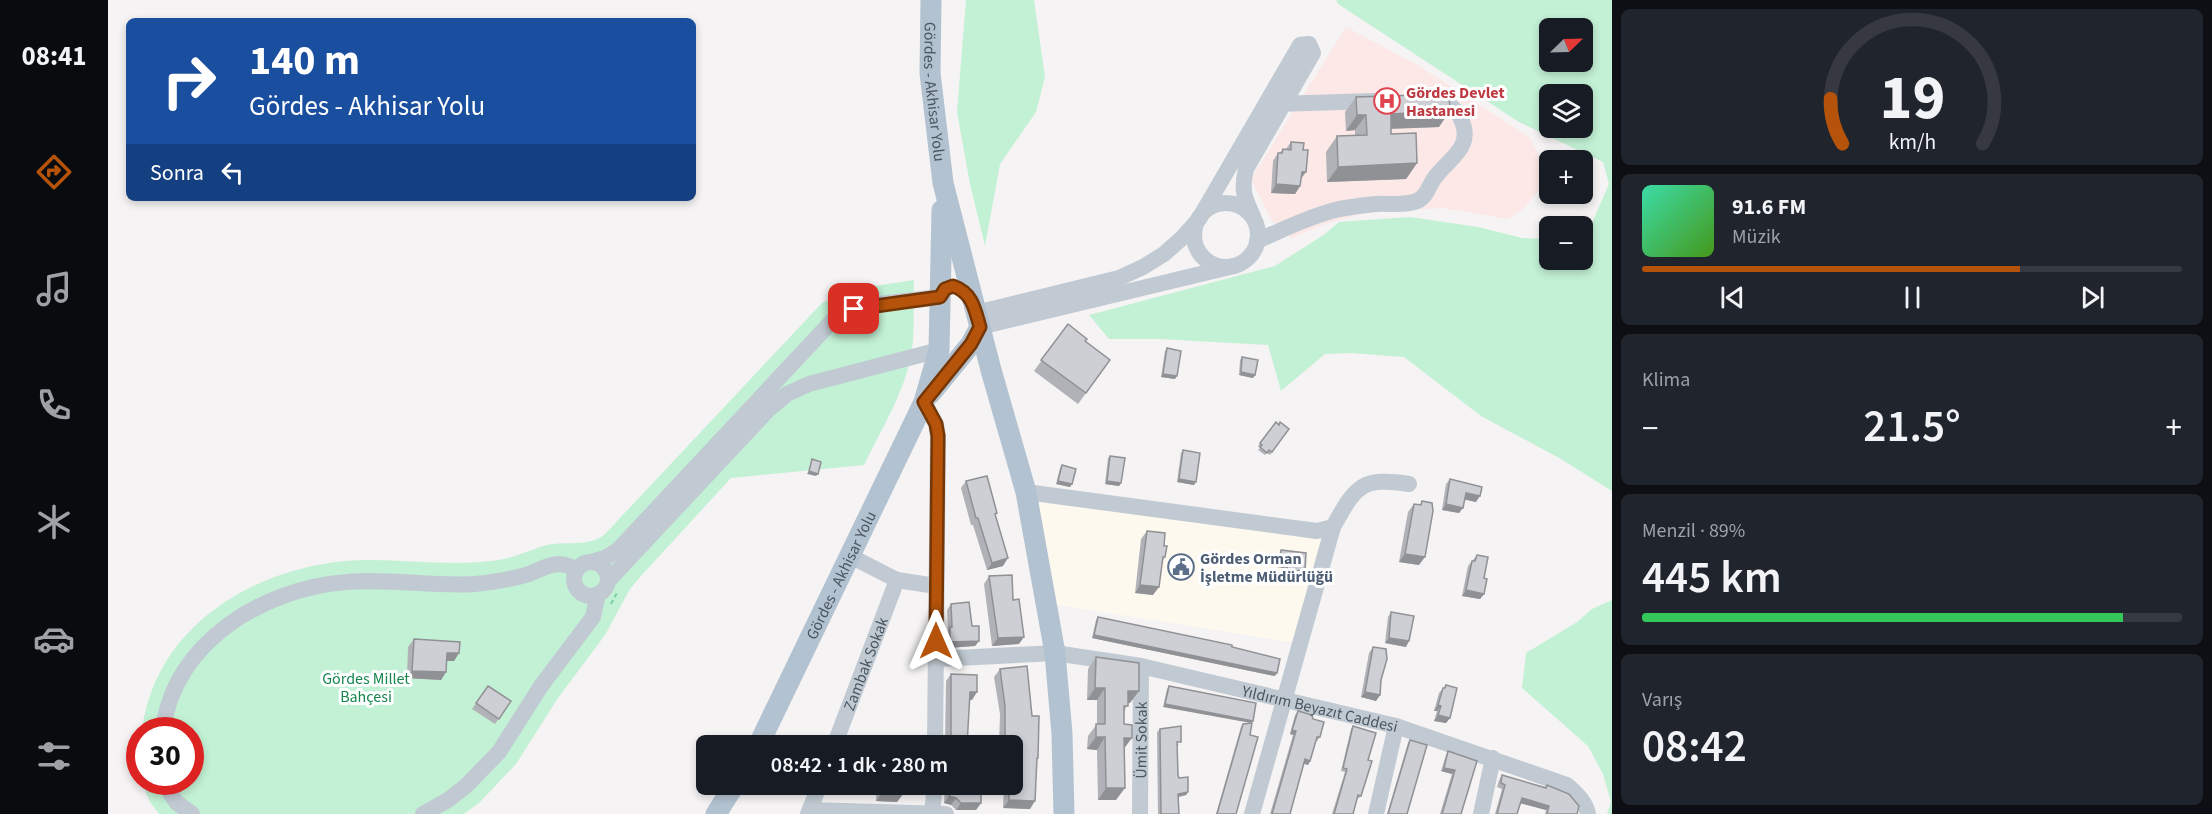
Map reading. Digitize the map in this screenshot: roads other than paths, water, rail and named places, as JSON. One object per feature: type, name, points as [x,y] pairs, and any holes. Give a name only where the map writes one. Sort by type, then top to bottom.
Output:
[{"type":"main road","name":"Gördes - Akhisar Yolu","points":[[931,0],[930,73],[943,183],[991,370],[1026,492],[1055,653],[1062,734],[1064,814]]},
{"type":"main road","name":"Gördes - Akhisar Yolu","points":[[763,735],[924,402],[939,350],[943,183]]},
{"type":"main road","points":[[940,297],[945,289],[953,286],[964,292],[976,314]]},
{"type":"main road","name":"Gördes - Akhisar Yolu","points":[[924,402],[971,344],[976,314]]},
{"type":"main road","points":[[939,350],[941,358],[947,362],[969,354],[978,354],[991,370]]},
{"type":"main road","points":[[716,814],[728,795]]},
{"type":"street","points":[[976,314],[1234,266],[1251,255],[1257,241],[1257,226],[1245,200],[1242,184],[1246,169],[1313,53],[1309,44],[1300,45],[1195,229],[1195,240],[1205,259],[1224,267],[1234,266]]},
{"type":"street","points":[[1257,241],[1298,223],[1339,209],[1375,204],[1409,203],[1425,195],[1434,178],[1460,151],[1464,134],[1463,125],[1454,109],[1440,99],[1408,99]]},
{"type":"street","points":[[1266,105],[1386,100]]},
{"type":"street","points":[[976,314],[1119,278],[1164,254],[1206,211],[1215,205],[1236,204],[1253,216]]},
{"type":"street","points":[[609,586],[588,596],[578,591],[573,580],[584,565],[605,558],[618,550],[826,326],[844,313],[864,307],[940,297]]},
{"type":"street","points":[[423,814],[448,800],[466,786],[499,752],[541,686],[593,617],[609,586],[769,409],[787,394],[809,384],[939,350]]},
{"type":"street","points":[[795,359],[794,378],[801,383],[809,384]]},
{"type":"street","points":[[924,402],[936,424],[938,436],[935,735]]},
{"type":"street","points":[[1252,814],[1333,527],[1351,495],[1364,485],[1386,480],[1409,484]]},
{"type":"street","points":[[1026,492],[1317,531],[1333,527]]},
{"type":"street","points":[[850,556],[897,580],[936,586]]},
{"type":"street","points":[[167,717],[180,679],[195,656],[234,620],[256,606],[279,596],[348,581],[472,584],[516,578],[558,564],[602,566],[606,571],[609,586]]},
{"type":"street","name":"Zambak Sokak","points":[[838,735],[897,580]]},
{"type":"street","name":"Yıldırım Beyazıt Caddesi","points":[[936,659],[1055,653],[1142,666],[1396,726],[1567,785],[1577,794],[1588,814]]},
{"type":"street","name":"Ümit Sokak","points":[[1140,814],[1142,666]]},
{"type":"street","points":[[1376,814],[1396,726]]},
{"type":"street","points":[[1481,814],[1493,758]]},
{"type":"street","points":[[171,795],[176,802],[192,814]]},
{"type":"street","points":[[816,795],[809,812],[946,814]]},
{"type":"street","points":[[932,814],[934,795]]},
{"type":"place","name":"Gördes Devlet Hastanesi","points":[[1387,101]]},
{"type":"place","name":"Gördes Orman İşletme Müdürlüğü","points":[[1181,567]]},
{"type":"park label","name":"Gördes Millet Bahçesi","points":[[366,687]]}]
